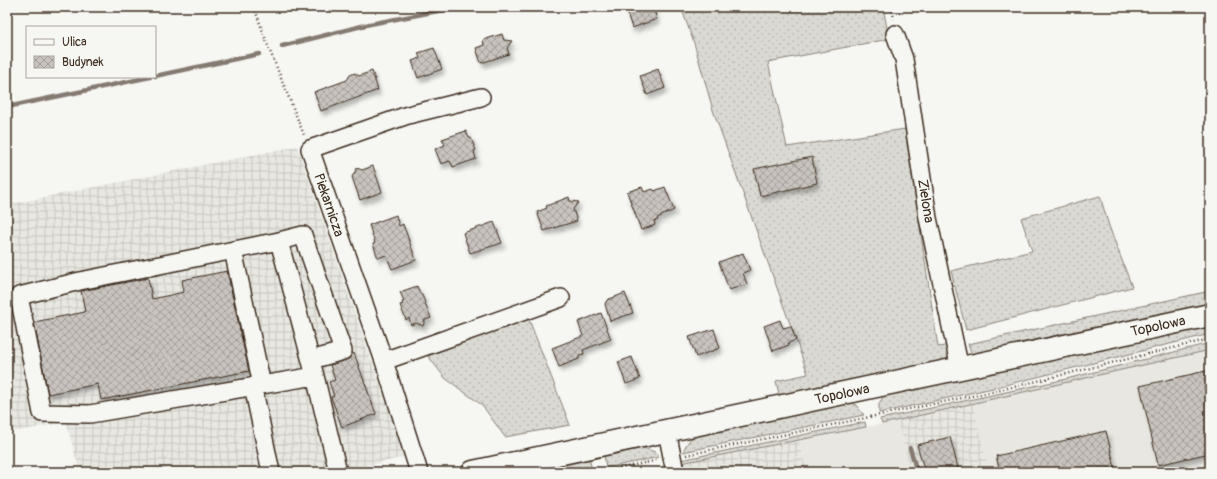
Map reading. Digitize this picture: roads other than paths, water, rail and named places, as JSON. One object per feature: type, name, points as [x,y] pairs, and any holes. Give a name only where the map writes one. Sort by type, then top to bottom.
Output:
[{"type":"main road","name":"Topolowa","points":[[473,472],[1210,315]]},
{"type":"street","name":"Zielona","points":[[895,34],[904,59],[928,218],[960,369]]},
{"type":"street","name":"Piekarnicza","points":[[419,472],[384,361],[310,149],[408,116],[481,96]]},
{"type":"street","points":[[303,235],[343,350],[313,368],[257,386],[90,414],[42,413],[19,296],[80,281],[279,241],[303,235]]},
{"type":"street","points":[[279,241],[313,368],[338,472]]},
{"type":"street","points":[[233,250],[271,472]]},
{"type":"street","points":[[384,361],[561,298]]},
{"type":"street","points":[[667,431],[673,465]]},
{"type":"waterway","points":[[282,46],[370,24],[459,7]]},
{"type":"waterway","points":[[156,76],[259,54]]},
{"type":"waterway","points":[[7,107],[145,78]]},
{"type":"waterway","points":[[910,448],[917,472]]}]
